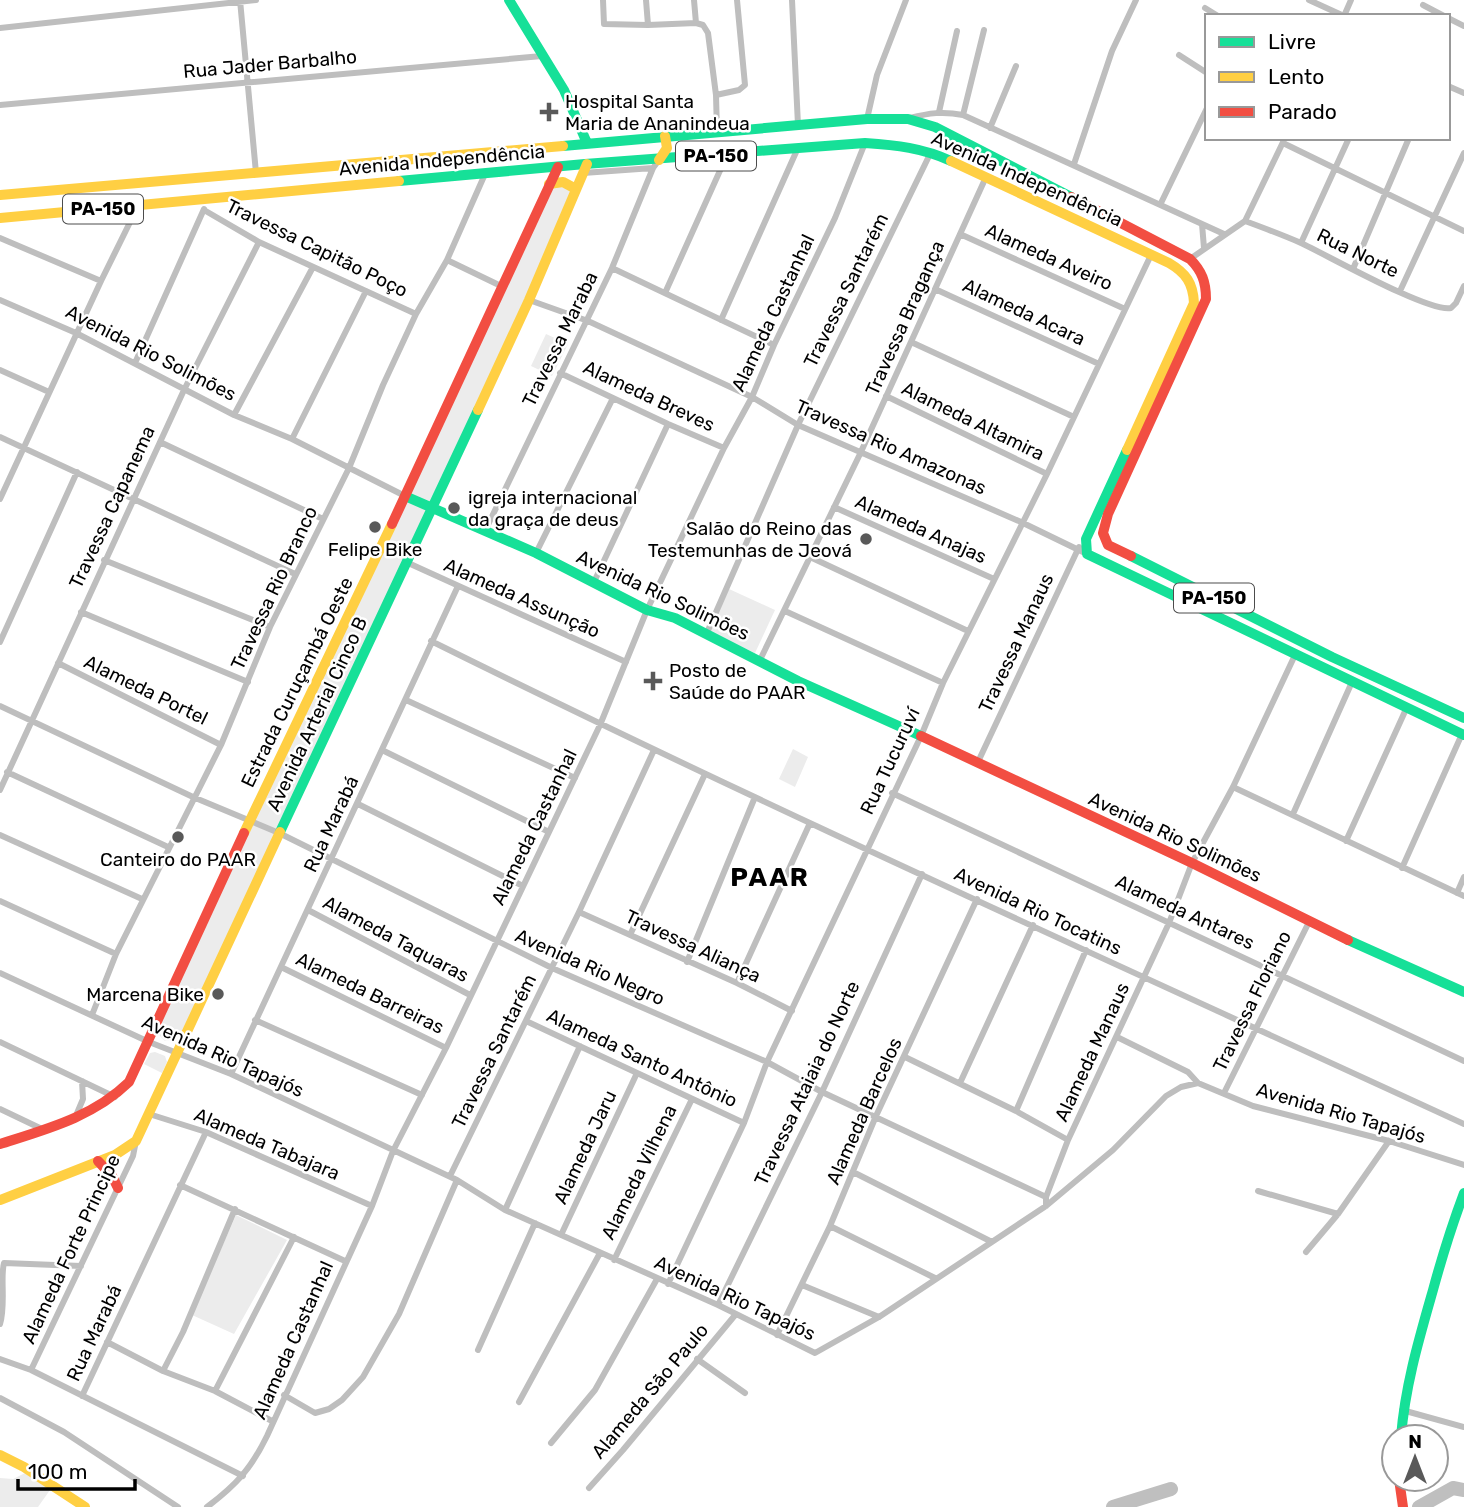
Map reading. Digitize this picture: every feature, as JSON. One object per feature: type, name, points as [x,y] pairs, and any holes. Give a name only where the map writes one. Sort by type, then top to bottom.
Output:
[{"type":"main road","points":[[509,0],[564,90],[587,143]]},
{"type":"main road","name":"Avenida Independência","points":[[0,195],[867,119],[908,119],[935,127],[1190,259]]},
{"type":"main road","points":[[656,164],[667,148],[665,136]]},
{"type":"main road","name":"Avenida Independência","points":[[0,218],[138,206],[205,205],[558,167],[585,169],[656,164],[727,155],[865,144],[900,145],[931,152],[1183,271],[1192,285],[1194,303],[1082,551]]},
{"type":"main road","name":"Estrada Curuçambá Oeste","points":[[0,1144],[91,1113],[115,1097],[129,1082],[558,167]]},
{"type":"main road","name":"Avenida Arterial Cinco B","points":[[136,1140],[407,562],[528,300],[585,169]]},
{"type":"main road","points":[[548,184],[563,182],[576,189]]},
{"type":"main road","name":"PA-150","points":[[1190,259],[1201,270],[1205,279],[1206,299],[1108,514],[1103,533],[1105,541],[1116,550],[1332,657],[1464,718]]},
{"type":"main road","name":"Avenida Rio Solimões","points":[[405,496],[536,554],[647,610],[675,618],[798,681],[921,736],[1192,863],[1309,922],[1464,992]]},
{"type":"main road","name":"PA-150","points":[[1082,551],[1463,734]]},
{"type":"main road","points":[[1295,655],[1305,653],[1332,657]]},
{"type":"main road","points":[[0,1200],[115,1155],[136,1140]]},
{"type":"main road","points":[[98,1161],[112,1176],[118,1188]]},
{"type":"main road","points":[[1402,1423],[1415,1349],[1454,1217],[1464,1193]]},
{"type":"main road","points":[[0,1455],[85,1507]]},
{"type":"street","points":[[0,28],[256,0]]},
{"type":"street","points":[[646,0],[648,26]]},
{"type":"street","points":[[694,0],[696,23]]},
{"type":"street","points":[[716,95],[739,90],[745,85],[737,0]]},
{"type":"street","points":[[792,0],[797,125]]},
{"type":"street","points":[[867,119],[877,75],[906,0]]},
{"type":"street","points":[[1074,164],[1112,51],[1136,0]]},
{"type":"street","points":[[1309,0],[1340,14]]},
{"type":"street","points":[[240,1],[257,173]]},
{"type":"street","points":[[603,4],[604,24],[703,25],[708,33],[716,95],[717,132]]},
{"type":"street","points":[[1423,5],[1440,14]]},
{"type":"street","points":[[1205,8],[1214,14]]},
{"type":"street","points":[[963,115],[984,30]]},
{"type":"street","points":[[939,112],[957,31]]},
{"type":"street","points":[[1179,55],[1205,72]]},
{"type":"street","name":"Rua Jader Barbalho","points":[[0,105],[542,56]]},
{"type":"street","points":[[990,128],[1016,66]]},
{"type":"street","points":[[908,119],[939,112],[963,115],[1224,234]]},
{"type":"street","points":[[1161,204],[1205,112]]},
{"type":"street","points":[[1301,243],[1348,140]]},
{"type":"street","points":[[1353,269],[1408,140]]},
{"type":"street","points":[[1190,259],[1245,221],[1284,141],[1335,169],[1464,231]]},
{"type":"street","name":"Alameda Castanhal","points":[[207,1507],[243,1476],[255,1460],[372,1206],[393,1151],[446,1048],[600,725],[647,610],[724,448],[752,397],[835,218],[865,144]]},
{"type":"street","points":[[721,320],[797,150]]},
{"type":"street","name":"Travessa Santarém","points":[[706,635],[798,425],[931,152]]},
{"type":"street","points":[[1400,292],[1464,153]]},
{"type":"street","points":[[665,293],[727,155]]},
{"type":"street","name":"Travessa Maraba","points":[[485,531],[560,373],[588,321],[656,164]]},
{"type":"street","name":"Travessa Rio Branco","points":[[92,1015],[116,954],[221,744],[270,626],[349,468],[383,385],[416,314],[447,260],[485,174]]},
{"type":"street","name":"Travessa Bragança","points":[[760,660],[860,454],[986,177]]},
{"type":"street","points":[[135,363],[205,205]]},
{"type":"street","name":"Travessa Capitão Poço","points":[[205,205],[260,242],[416,314]]},
{"type":"street","points":[[0,499],[138,206]]},
{"type":"street","name":"Rua Norte","points":[[1245,221],[1301,243],[1400,292],[1446,309],[1456,303],[1464,286]]},
{"type":"street","points":[[1202,223],[1204,248]]},
{"type":"street","name":"Alameda Aveiro","points":[[960,234],[1125,309]]},
{"type":"street","points":[[0,238],[101,281]]},
{"type":"street","name":"Travessa Capanema","points":[[0,790],[184,390],[260,242]]},
{"type":"street","name":"Rua Tucuruví","points":[[668,1284],[744,1123],[767,1062],[921,736],[943,683],[1047,474],[1151,255]]},
{"type":"street","points":[[447,260],[501,286]]},
{"type":"street","points":[[234,415],[313,267]]},
{"type":"street","points":[[612,268],[774,345]]},
{"type":"street","name":"Alameda Acara","points":[[935,289],[1099,364]]},
{"type":"street","points":[[292,439],[366,292]]},
{"type":"street","name":"Avenida Rio Solimões","points":[[0,300],[76,334],[234,415],[292,439],[405,496]]},
{"type":"street","name":"Travessa Rio Amazonas","points":[[528,300],[588,321],[752,397],[798,425],[860,454],[1021,522],[1082,551]]},
{"type":"street","points":[[911,342],[1074,417]]},
{"type":"street","points":[[0,370],[49,392]]},
{"type":"street","name":"Alameda Breves","points":[[560,373],[724,448]]},
{"type":"street","name":"Alameda Altamira","points":[[886,396],[1047,474]]},
{"type":"street","points":[[536,554],[612,398]]},
{"type":"street","points":[[594,582],[668,424]]},
{"type":"street","points":[[0,437],[295,574]]},
{"type":"street","points":[[160,442],[323,519]]},
{"type":"street","points":[[1,638],[77,472]]},
{"type":"street","name":"Alameda Anajas","points":[[834,507],[994,579]]},
{"type":"street","name":"Travessa Manaus","points":[[977,764],[1082,551]]},
{"type":"street","points":[[810,558],[968,631]]},
{"type":"street","points":[[104,560],[270,626]]},
{"type":"street","name":"Alameda Assunção","points":[[407,562],[626,662]]},
{"type":"street","name":"Rua Marabá","points":[[231,1074],[458,586]]},
{"type":"street","points":[[785,611],[943,683]]},
{"type":"street","points":[[81,612],[248,682]]},
{"type":"street","name":"Avenida Rio Tocatins","points":[[431,641],[600,725],[1464,1124]]},
{"type":"street","name":"Alameda Manaus","points":[[1046,1197],[1068,1140],[1170,923],[1192,863],[1233,786],[1295,655]]},
{"type":"street","name":"Alameda Portel","points":[[58,663],[221,744]]},
{"type":"street","points":[[1293,814],[1352,682]]},
{"type":"street","points":[[406,700],[575,778]]},
{"type":"street","name":"Avenida Rio Negro","points":[[0,706],[193,797],[281,834],[552,968],[767,1062],[822,1093],[1046,1197]]},
{"type":"street","points":[[1346,841],[1407,707]]},
{"type":"street","points":[[1402,868],[1463,734]]},
{"type":"street","points":[[382,750],[549,832]]},
{"type":"street","name":"Travessa Santarém","points":[[284,1395],[314,1413],[329,1409],[355,1388],[399,1314],[454,1178],[654,750]]},
{"type":"street","points":[[7,772],[168,847]]},
{"type":"street","points":[[630,935],[705,774]]},
{"type":"street","points":[[1233,786],[1460,894],[1464,877]]},
{"type":"street","name":"Alameda Antares","points":[[892,793],[1464,1061]]},
{"type":"street","points":[[687,962],[755,797]]},
{"type":"street","points":[[358,804],[523,886]]},
{"type":"street","points":[[737,983],[810,822]]},
{"type":"street","points":[[0,835],[142,899]]},
{"type":"street","name":"Travessa Ataiaia do Norte","points":[[718,1305],[822,1093],[922,874]]},
{"type":"street","name":"Alameda Barcelos","points":[[778,1335],[977,899]]},
{"type":"street","points":[[0,901],[116,954]]},
{"type":"street","name":"Alameda Taquaras","points":[[308,911],[470,995]]},
{"type":"street","name":"Travessa Aliança","points":[[579,912],[737,983],[792,1011]]},
{"type":"street","name":"Travessa Floriano","points":[[1224,1093],[1309,922]]},
{"type":"street","points":[[960,1083],[1032,925]]},
{"type":"street","points":[[1016,1111],[1086,950]]},
{"type":"street","name":"Alameda Barreiras","points":[[281,967],[446,1048]]},
{"type":"street","name":"Avenida Rio Tapajós","points":[[0,974],[149,1042],[231,1074],[454,1178],[505,1210],[718,1305],[815,1353],[879,1317],[1046,1206],[1113,1150],[1166,1096],[1181,1087],[1198,1083],[1264,1110],[1389,1141],[1464,1166]]},
{"type":"street","points":[[255,1020],[422,1095]]},
{"type":"street","name":"Alameda Santo Antônio","points":[[526,1021],[744,1123]]},
{"type":"street","points":[[1117,1037],[1188,1072],[1198,1083]]},
{"type":"street","points":[[0,1042],[115,1097]]},
{"type":"street","points":[[505,1210],[580,1046]]},
{"type":"street","points":[[905,1056],[1068,1140]]},
{"type":"street","name":"Alameda Jaru","points":[[561,1235],[637,1073]]},
{"type":"street","points":[[75,1118],[83,1099],[82,1081]]},
{"type":"street","name":"Alameda Vilhena","points":[[614,1260],[692,1099]]},
{"type":"street","points":[[0,1109],[42,1129]]},
{"type":"street","name":"Alameda Tabajara","points":[[149,1114],[206,1132],[372,1206]]},
{"type":"street","name":"Rua Marabá","points":[[82,1396],[206,1132]]},
{"type":"street","name":"Alameda Forte Principe","points":[[31,1370],[133,1156],[136,1140]]},
{"type":"street","points":[[1306,1252],[1338,1214],[1389,1141]]},
{"type":"street","points":[[853,1172],[992,1242]]},
{"type":"street","points":[[180,1185],[345,1261]]},
{"type":"street","points":[[1258,1191],[1338,1214]]},
{"type":"street","points":[[1046,1197],[1046,1206]]},
{"type":"street","points":[[163,1371],[183,1332],[235,1209]]},
{"type":"street","points":[[478,1350],[535,1223]]},
{"type":"street","points":[[830,1226],[935,1278]]},
{"type":"street","points":[[215,1391],[294,1237]]},
{"type":"street","points":[[519,1402],[600,1253]]},
{"type":"street","points":[[0,1324],[3,1301],[0,1269],[4,1263],[81,1266]]},
{"type":"street","points":[[551,1443],[595,1390],[657,1279]]},
{"type":"street","points":[[802,1285],[879,1317]]},
{"type":"street","name":"Alameda São Paulo","points":[[589,1488],[624,1450],[736,1314]]},
{"type":"street","points":[[107,1342],[163,1371],[215,1391],[272,1421]]},
{"type":"street","points":[[0,1359],[31,1370],[243,1476]]},
{"type":"street","points":[[697,1359],[745,1393]]},
{"type":"street","points":[[0,1398],[64,1432],[178,1507]]},
{"type":"street","points":[[1402,1410],[1464,1427]]},
{"type":"shaded area","points":[[549,184],[576,189],[182,1040],[165,1041],[156,1025]]},
{"type":"shaded area","points":[[546,334],[568,344],[552,376],[531,366]]},
{"type":"shaded area","points":[[729,589],[775,610],[755,653],[709,632]]},
{"type":"shaded area","points":[[793,749],[808,757],[795,787],[779,779]]},
{"type":"shaded area","points":[[150,1053],[165,1056],[167,1062],[162,1073],[144,1064]]},
{"type":"shaded area","points":[[236,1215],[287,1240],[234,1334],[192,1315]]},
{"type":"shaded area","points":[[27,1472],[50,1490],[38,1507],[0,1507],[0,1478],[13,1479]]},
{"type":"waterway","points":[[1419,1507],[1453,1488],[1464,1490]]},
{"type":"waterway","points":[[1113,1507],[1171,1489]]},
{"type":"traffic: fast","points":[[509,0],[564,90],[587,143]]},
{"type":"traffic: fast","points":[[563,146],[867,119],[908,119],[935,127],[1071,197]]},
{"type":"traffic: fast","points":[[399,181],[865,143],[909,148],[951,161]]},
{"type":"traffic: fast","points":[[280,832],[478,410]]},
{"type":"traffic: fast","points":[[1127,450],[1086,539],[1087,554],[1464,735]]},
{"type":"traffic: fast","points":[[405,496],[536,553],[647,610],[675,618],[798,681],[921,736]]},
{"type":"traffic: fast","points":[[1131,556],[1332,657],[1464,718]]},
{"type":"traffic: fast","points":[[1348,940],[1464,992]]},
{"type":"traffic: fast","points":[[1403,1423],[1418,1345],[1464,1193]]},
{"type":"traffic: slow","points":[[659,160],[667,148],[665,136]]},
{"type":"traffic: slow","points":[[0,195],[563,146]]},
{"type":"traffic: slow","points":[[951,161],[1169,263],[1188,279],[1194,303],[1127,450]]},
{"type":"traffic: slow","points":[[478,410],[587,164]]},
{"type":"traffic: slow","points":[[0,218],[399,181]]},
{"type":"traffic: slow","points":[[549,184],[563,182],[576,189]]},
{"type":"traffic: slow","points":[[244,833],[392,524]]},
{"type":"traffic: slow","points":[[0,1200],[115,1155],[136,1141],[280,832]]},
{"type":"traffic: slow","points":[[0,1455],[24,1467],[85,1507]]},
{"type":"traffic: jam","points":[[392,524],[558,167]]},
{"type":"traffic: jam","points":[[1071,197],[1190,259],[1198,268],[1205,287],[1206,299],[1108,514],[1103,533],[1108,545],[1131,556]]},
{"type":"traffic: jam","points":[[921,736],[1192,863],[1348,940]]},
{"type":"traffic: jam","points":[[0,1144],[85,1113],[129,1082],[244,833]]},
{"type":"traffic: jam","points":[[98,1161],[112,1176],[118,1188]]},
{"type":"traffic: jam","points":[[1401,1493],[1403,1507]]},
{"type":"place","name":"Hospital Santa Maria de Ananindeua","points":[[549,112]]},
{"type":"place","name":"igreja internacional da graça de deus","points":[[454,508]]},
{"type":"place","name":"Felipe Bike","points":[[375,527]]},
{"type":"place","name":"Salão do Reino das Testemunhas de Jeová","points":[[866,539]]},
{"type":"place","name":"Posto de Saúde do PAAR","points":[[653,681]]},
{"type":"place","name":"Canteiro do PAAR","points":[[178,837]]},
{"type":"place","name":"Marcena Bike","points":[[218,994]]},
{"type":"district","name":"PAAR","points":[[770,877]]}]
